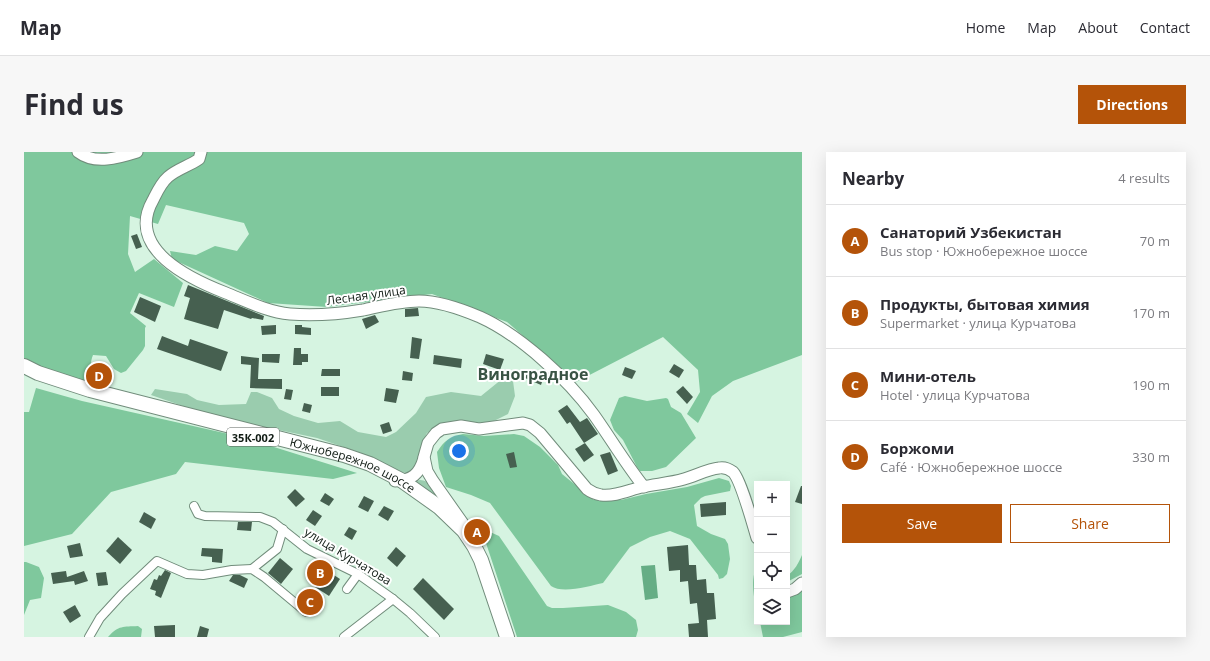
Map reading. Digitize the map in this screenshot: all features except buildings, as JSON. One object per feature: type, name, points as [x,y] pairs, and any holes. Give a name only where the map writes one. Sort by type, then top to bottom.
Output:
[{"type":"highway","name":"Южнобережное шоссе","points":[[24,366],[89,394]]},
{"type":"highway","name":"Южнобережное шоссе","points":[[24,373],[89,394],[344,455],[370,464],[395,481],[424,495],[448,521],[468,551],[478,572],[499,637]]},
{"type":"highway","name":"Южнобережное шоссе","points":[[448,521],[464,531],[474,546],[481,560],[507,637]]},
{"type":"street","points":[[78,152],[85,157],[108,160],[137,152]]},
{"type":"street","name":"Лесная улица","points":[[201,152],[199,159],[168,177],[162,184],[149,209],[147,215],[149,239],[155,251],[165,260],[214,289],[287,314],[337,314],[396,303],[420,301],[454,307],[495,324],[547,364],[576,392],[600,424],[627,466],[644,487]]},
{"type":"street","points":[[395,481],[415,475],[419,472],[428,443],[436,433],[442,429],[461,426],[486,429],[523,424],[530,425],[540,433],[579,480],[591,492],[601,495],[608,495],[684,480],[720,468],[727,468],[732,472],[739,483],[754,529]]},
{"type":"street","points":[[424,458],[427,471],[470,534],[481,560]]},
{"type":"street","points":[[442,494],[448,521]]},
{"type":"street","name":"улица Курчатова","points":[[194,506],[198,514],[205,516],[260,517],[273,522],[307,549],[358,574],[393,599],[435,637]]},
{"type":"street","points":[[89,637],[105,612],[157,561],[187,574],[203,575],[232,570],[252,569],[277,549],[283,529]]},
{"type":"street","points":[[252,569],[264,577],[306,612]]},
{"type":"street","points":[[348,589],[358,574]]},
{"type":"street","points":[[790,591],[802,583]]},
{"type":"street","points":[[344,637],[393,599]]},
{"type":"shaded area","points":[[24,152],[802,152],[802,355],[733,381],[712,396],[698,423],[687,414],[700,392],[698,370],[663,337],[576,382],[507,322],[432,294],[327,307],[268,303],[172,259],[170,251],[196,255],[215,246],[237,251],[249,234],[244,223],[166,205],[158,224],[130,216],[128,254],[135,272],[154,259],[183,283],[174,307],[139,293],[130,313],[146,326],[145,346],[143,350],[126,371],[121,373],[114,369],[106,356],[93,355],[90,377],[85,385],[24,361]]},
{"type":"shaded area","points":[[502,379],[513,381],[515,396],[508,414],[490,423],[470,422],[443,425],[427,433],[421,445],[420,458],[415,469],[401,473],[379,464],[361,453],[317,438],[212,416],[151,395],[155,389],[187,394],[197,400],[219,405],[246,404],[251,392],[257,392],[272,398],[279,409],[294,416],[318,423],[340,421],[358,432],[386,437],[396,432],[416,413],[426,397],[451,392],[481,396]]},
{"type":"shaded area","points":[[36,388],[82,401],[242,437],[357,473],[333,479],[185,462],[176,474],[111,492],[72,534],[24,546],[24,412],[29,412]]},
{"type":"shaded area","points":[[625,396],[647,401],[668,399],[671,407],[681,413],[696,438],[666,467],[652,471],[640,471],[623,440],[614,430],[610,420],[619,398]]},
{"type":"shaded area","points":[[463,434],[484,436],[514,434],[524,436],[540,447],[558,465],[562,474],[594,500],[621,500],[687,487],[719,478],[729,481],[731,486],[730,491],[705,496],[694,505],[697,526],[711,534],[725,539],[728,544],[730,559],[727,574],[723,578],[719,579],[718,575],[690,539],[670,531],[650,537],[630,547],[603,583],[569,589],[551,586],[490,503],[446,487],[439,468],[437,452],[448,440],[454,436]]},
{"type":"shaded area","points":[[423,480],[429,484],[439,499],[414,482]]},
{"type":"shaded area","points":[[490,532],[499,536],[547,606],[552,608],[563,608],[608,605],[626,612],[636,620],[638,630],[636,637],[517,637],[486,543],[485,533]]},
{"type":"shaded area","points":[[802,555],[802,574],[790,580],[790,573],[796,567]]},
{"type":"shaded area","points":[[24,562],[39,567],[44,578],[41,598],[30,600],[24,615]]},
{"type":"shaded area","points":[[655,565],[658,598],[645,600],[641,566]]},
{"type":"shaded area","points":[[802,589],[802,632],[783,637],[763,637],[761,625],[790,625],[790,597]]},
{"type":"shaded area","points":[[138,626],[142,629],[141,637],[108,637],[115,630],[125,627]]},
{"type":"place","name":"Боржоми","points":[[99,376]]},
{"type":"place","name":"Санаторий Узбекистан","points":[[477,532]]},
{"type":"place","name":"Продукты, бытовая химия","points":[[320,573]]},
{"type":"place","name":"Мини-отель","points":[[310,602]]},
{"type":"district","name":"Виноградное","points":[[533,374]]}]
